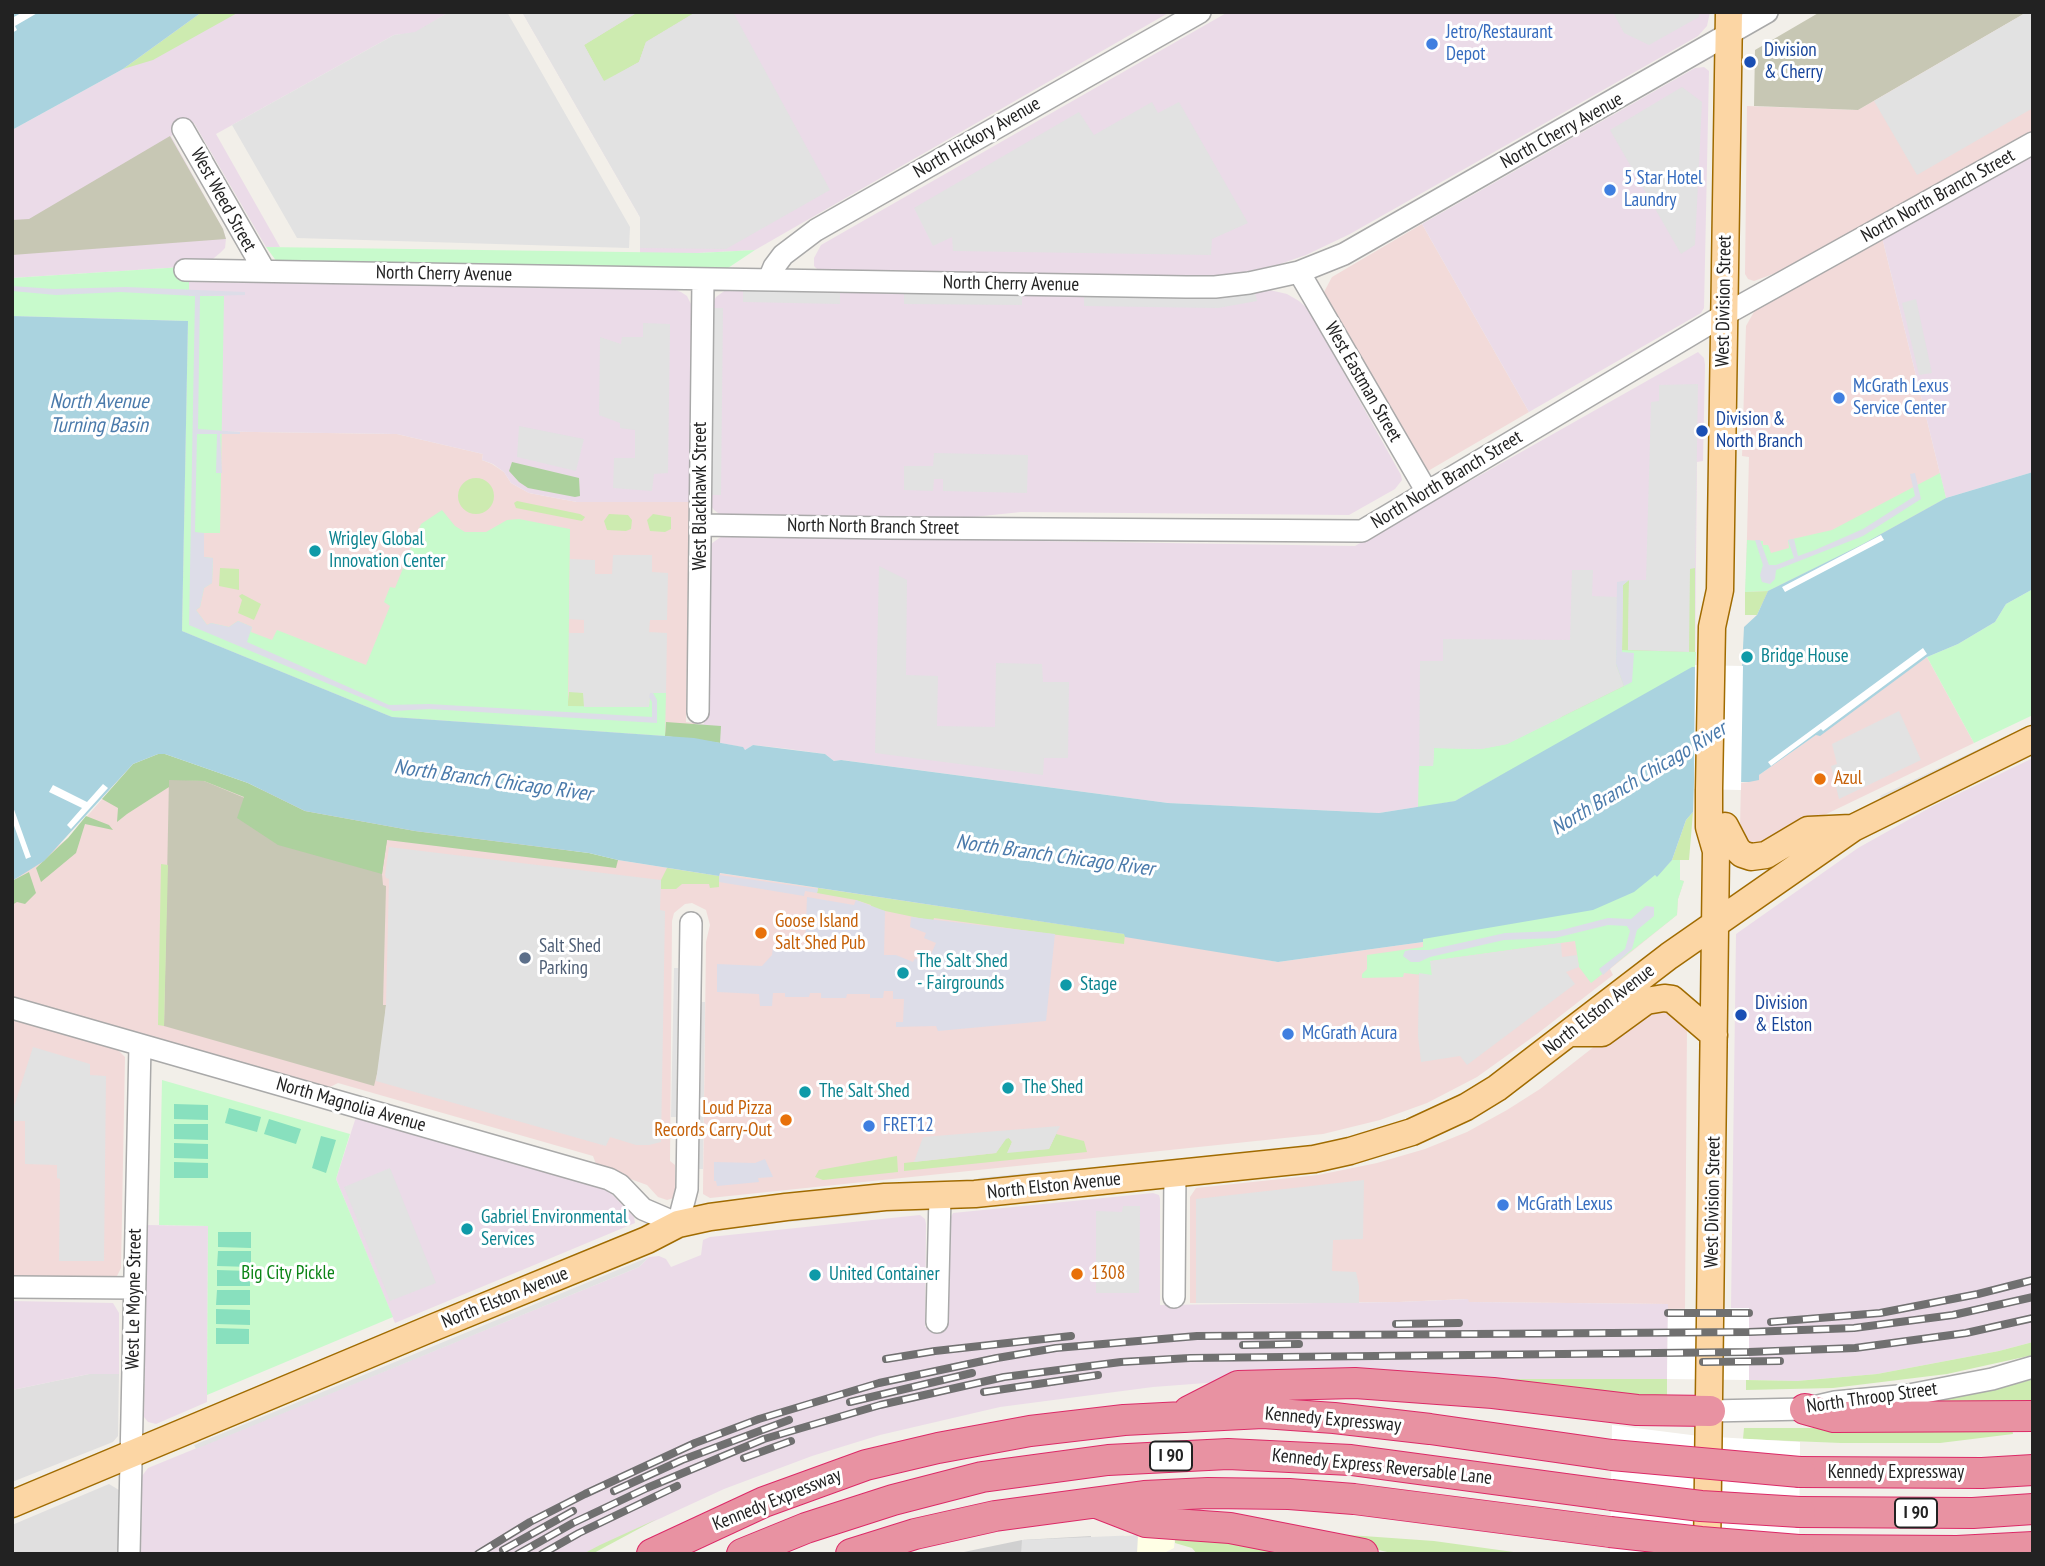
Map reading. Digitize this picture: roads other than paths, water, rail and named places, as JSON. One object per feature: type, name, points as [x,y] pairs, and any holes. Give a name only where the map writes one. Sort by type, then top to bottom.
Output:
[{"type":"highway","points":[[1179,1416],[1238,1387],[1356,1383],[1493,1393],[1636,1410],[1710,1411]]},
{"type":"highway","points":[[1805,1409],[1834,1416],[2033,1416]]},
{"type":"highway","name":"Kennedy Expressway","points":[[652,1554],[764,1502],[866,1465],[1030,1431],[1179,1416],[1263,1413],[1334,1418],[1612,1455],[1800,1472],[1982,1473],[2033,1470]]},
{"type":"highway","name":"Kennedy Express Reversable Lane","points":[[742,1554],[806,1528],[893,1500],[982,1477],[1108,1460],[1228,1454],[1351,1460],[1701,1506],[1800,1512],[1960,1513],[2033,1509]]},
{"type":"highway","name":"I 90","points":[[851,1554],[915,1534],[995,1516],[1094,1502],[1182,1494],[1289,1494],[1354,1499],[1610,1532],[1799,1550],[1957,1551],[2033,1548]]},
{"type":"highway","points":[[1094,1502],[1146,1522],[1230,1528],[1363,1554]]},
{"type":"main road","name":"West Division Street","points":[[1707,1554],[1715,922],[1721,839],[1709,827],[1717,789],[1720,665],[1712,627],[1720,590],[1729,23]]},
{"type":"main road","name":"North Elston Avenue","points":[[12,1504],[647,1240],[678,1224],[786,1207],[885,1197],[940,1196],[1314,1159],[1360,1149],[1412,1132],[1466,1107],[1497,1088],[1715,922],[1853,828],[2033,739]]},
{"type":"main road","points":[[1721,839],[1751,857],[1766,855],[1808,830],[1853,828]]},
{"type":"main road","points":[[1569,1034],[1602,1033],[1646,1001],[1664,998],[1672,999],[1714,1035]]},
{"type":"street","name":"North Hickory Avenue","points":[[769,279],[783,255],[816,230],[1199,12]]},
{"type":"street","name":"North Cherry Avenue","points":[[186,270],[1215,287],[1249,283],[1299,272],[1330,261],[1618,99],[1729,23],[1767,12]]},
{"type":"street","name":"West Weed Street","points":[[183,129],[264,270]]},
{"type":"street","name":"North North Branch Street","points":[[701,525],[1362,531],[1724,315],[2033,143]]},
{"type":"street","name":"West Eastman Street","points":[[1299,272],[1427,492]]},
{"type":"street","name":"West Blackhawk Street","points":[[698,712],[703,279]]},
{"type":"street","points":[[678,1224],[687,1189],[691,923]]},
{"type":"street","name":"North Magnolia Avenue","points":[[12,1008],[609,1180],[620,1185],[643,1209],[678,1224]]},
{"type":"street","name":"West Le Moyne Street","points":[[129,1554],[140,1045]]},
{"type":"street","points":[[1174,1297],[1175,1173]]},
{"type":"street","points":[[937,1322],[940,1196]]},
{"type":"street","points":[[12,1287],[134,1288]]},
{"type":"street","name":"North Throop Street","points":[[1710,1411],[1805,1409],[1835,1402],[1909,1395],[1992,1379],[2033,1367]]},
{"type":"water","points":[[12,12],[202,12],[123,69],[12,130]]},
{"type":"water","points":[[12,316],[188,321],[182,631],[392,717],[694,738],[743,747],[745,750],[753,745],[825,754],[834,761],[1168,803],[1379,813],[1455,801],[1692,667],[1742,668],[1744,627],[1757,615],[1768,591],[1863,544],[1946,498],[2033,472],[2033,589],[2006,604],[1995,622],[1958,644],[1927,657],[1820,736],[1816,735],[1759,775],[1759,780],[1694,782],[1693,812],[1686,820],[1672,860],[1657,877],[1655,875],[1634,892],[1593,910],[1423,939],[1423,942],[1278,962],[1125,937],[1124,934],[720,873],[719,876],[589,853],[415,831],[305,811],[248,783],[165,754],[133,764],[44,861],[12,881]]},
{"type":"railway","points":[[1771,1322],[1880,1313],[2033,1280]]},
{"type":"railway","points":[[478,1554],[530,1522],[585,1494],[695,1443],[759,1419],[879,1383],[1056,1348],[1197,1336],[1749,1332],[1854,1328],[1953,1315],[2033,1297]]},
{"type":"railway","points":[[1668,1313],[1749,1313]]},
{"type":"railway","points":[[518,1554],[573,1523],[647,1488],[764,1439],[880,1405],[1004,1377],[1121,1362],[1190,1358],[1749,1352],[1855,1348],[1966,1333],[2033,1318]]},
{"type":"railway","points":[[1396,1324],[1459,1323]]},
{"type":"railway","points":[[886,1359],[1071,1336]]},
{"type":"railway","points":[[1243,1345],[1299,1344]]},
{"type":"railway","points":[[1703,1362],[1780,1361]]},
{"type":"railway","points":[[850,1402],[972,1373]]},
{"type":"railway","points":[[984,1392],[1098,1375]]},
{"type":"railway","points":[[614,1491],[682,1460],[789,1420]]},
{"type":"railway","points":[[744,1458],[791,1441]]},
{"type":"railway","points":[[542,1554],[579,1533],[677,1486]]},
{"type":"railway","points":[[503,1550],[573,1511]]},
{"type":"place","name":"Jetro/Restaurant Depot","points":[[1432,44]]},
{"type":"place","name":"Division & Cherry","points":[[1750,62]]},
{"type":"place","name":"5 Star Hotel Laundry","points":[[1610,190]]},
{"type":"place","name":"McGrath Lexus Service Center","points":[[1839,398]]},
{"type":"place","name":"Division & North Branch","points":[[1702,431]]},
{"type":"place","name":"Wrigley Global Innovation Center","points":[[315,551]]},
{"type":"place","name":"Bridge House","points":[[1747,657]]},
{"type":"place","name":"Azul","points":[[1820,779]]},
{"type":"place","name":"Goose Island Salt Shed Pub","points":[[761,933]]},
{"type":"place","name":"Salt Shed Parking","points":[[525,958]]},
{"type":"place","name":"The Salt Shed - Fairgrounds","points":[[903,973]]},
{"type":"place","name":"Stage","points":[[1066,985]]},
{"type":"place","name":"Division & Elston","points":[[1741,1015]]},
{"type":"place","name":"McGrath Acura","points":[[1288,1034]]},
{"type":"place","name":"The Shed","points":[[1008,1088]]},
{"type":"place","name":"The Salt Shed","points":[[805,1092]]},
{"type":"place","name":"Loud Pizza Records Carry-Out","points":[[786,1120]]},
{"type":"place","name":"FRET12","points":[[869,1126]]},
{"type":"place","name":"McGrath Lexus","points":[[1503,1205]]},
{"type":"place","name":"Gabriel Environmental Services","points":[[467,1229]]},
{"type":"place","name":"1308","points":[[1077,1274]]},
{"type":"place","name":"United Container","points":[[815,1275]]},
{"type":"water label","name":"North Avenue Turning Basin","points":[[99,414]]},
{"type":"water label","name":"North Branch Chicago River","points":[[1639,779]]},
{"type":"water label","name":"North Branch Chicago River","points":[[493,781]]},
{"type":"water label","name":"North Branch Chicago River","points":[[1055,856]]},
{"type":"park label","name":"Big City Pickle","points":[[288,1274]]}]
